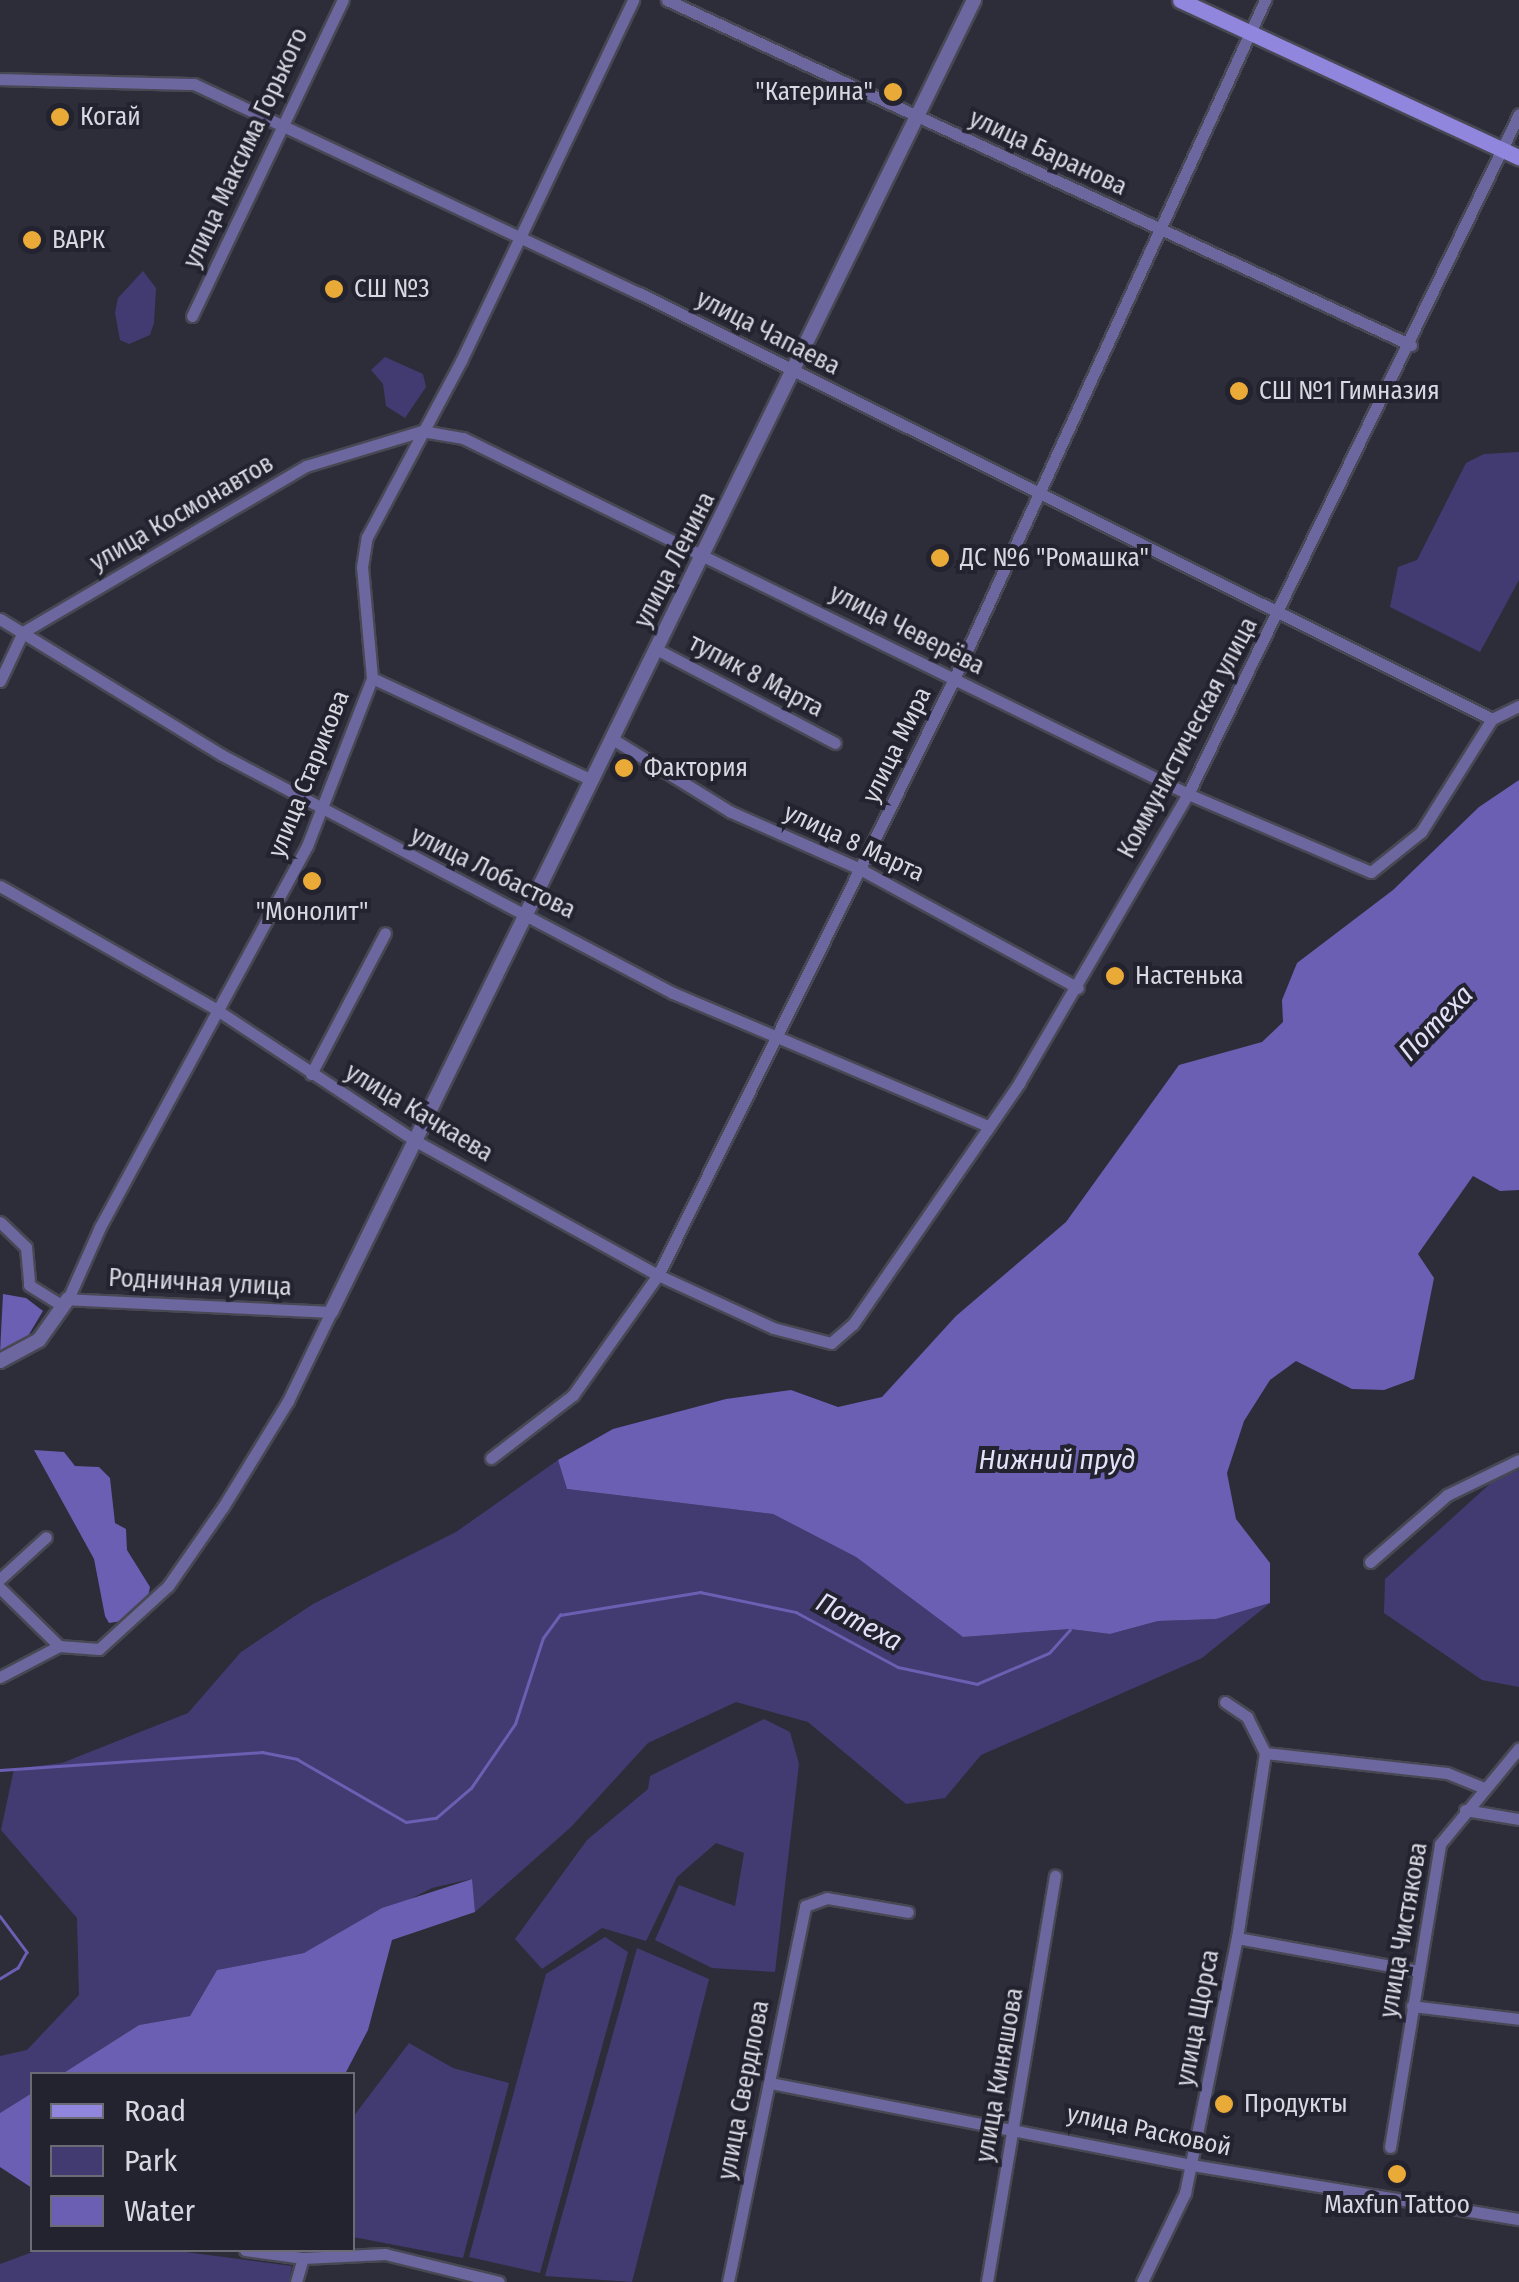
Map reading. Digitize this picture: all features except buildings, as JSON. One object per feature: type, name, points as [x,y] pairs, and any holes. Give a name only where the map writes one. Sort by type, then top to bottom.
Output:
[{"type":"main road","points":[[1180,0],[1519,157]]},
{"type":"street","name":"улица Максима Горького","points":[[192,316],[278,125],[342,0]]},
{"type":"street","name":"улица Старикова","points":[[0,1361],[39,1340],[65,1302],[218,1010],[283,898],[372,678],[362,567],[367,537],[522,237],[633,0]]},
{"type":"street","name":"улица Баранова","points":[[667,0],[1411,345]]},
{"type":"street","name":"улица Ленина","points":[[331,1312],[523,912],[797,372],[974,0]]},
{"type":"street","name":"улица Мира","points":[[491,1458],[573,1395],[658,1275],[954,679],[1265,0]]},
{"type":"street","name":"улица Чапаева","points":[[0,79],[194,84],[522,237],[797,372],[1037,497],[1280,612],[1492,719]]},
{"type":"street","name":"Коммунистическая улица","points":[[831,1344],[853,1324],[1078,988],[1188,794],[1411,345],[1519,114]]},
{"type":"street","name":"улица Чеверёва","points":[[422,431],[463,438],[704,552],[1188,794],[1371,872],[1421,832],[1492,719]]},
{"type":"street","name":"улица Космонавтов","points":[[22,632],[306,466],[422,431]]},
{"type":"street","name":"улица Лобастова","points":[[0,618],[222,755],[692,1002],[988,1126]]},
{"type":"street","points":[[0,682],[22,632]]},
{"type":"street","name":"тупик 8 Марта","points":[[656,649],[835,743]]},
{"type":"street","points":[[372,678],[590,780]]},
{"type":"street","points":[[1492,719],[1519,706]]},
{"type":"street","name":"улица 8 Марта","points":[[611,738],[731,812],[860,869],[1078,988]]},
{"type":"street","name":"улица Качкаева","points":[[0,886],[218,1010],[414,1140],[658,1275],[772,1328],[831,1344]]},
{"type":"street","points":[[310,1074],[385,933]]},
{"type":"street","points":[[0,1222],[26,1247],[29,1285],[65,1302]]},
{"type":"street","name":"Родничная улица","points":[[65,1302],[331,1312]]},
{"type":"street","points":[[0,1676],[60,1646],[99,1649],[168,1586],[288,1401],[331,1312]]},
{"type":"street","points":[[1370,1562],[1447,1495],[1519,1460]]},
{"type":"street","points":[[0,1579],[46,1537]]},
{"type":"street","points":[[0,1588],[60,1646]]},
{"type":"street","points":[[1225,1702],[1248,1717],[1265,1753],[1446,1773],[1484,1788]]},
{"type":"street","name":"улица Чистякова","points":[[1390,2147],[1440,1844],[1519,1748]]},
{"type":"street","name":"улица Щорса","points":[[1142,2282],[1185,2193],[1192,2164],[1237,1938],[1265,1753]]},
{"type":"street","points":[[1465,1810],[1519,1818]]},
{"type":"street","name":"улица Киняшова","points":[[987,2282],[1054,1876]]},
{"type":"street","name":"улица Свердлова","points":[[728,2282],[804,1906],[827,1898],[908,1912]]},
{"type":"street","points":[[1237,1938],[1418,1971]]},
{"type":"street","points":[[1412,2006],[1519,2020]]},
{"type":"street","name":"улица Расковой","points":[[770,2082],[1014,2125],[1192,2164],[1519,2219]]},
{"type":"street","points":[[260,2252],[303,2258],[385,2254],[494,2281]]},
{"type":"street","points":[[296,2282],[303,2258]]},
{"type":"green space","points":[[143,271],[156,288],[154,323],[150,335],[129,344],[120,340],[115,313],[118,298]]},
{"type":"green space","points":[[385,357],[423,374],[426,387],[405,418],[386,406],[383,384],[371,370]]},
{"type":"green space","points":[[1519,452],[1519,580],[1480,652],[1390,607],[1398,567],[1417,560],[1466,463],[1484,454]]},
{"type":"green space","points":[[558,1460],[567,1489],[773,1514],[856,1557],[963,1637],[1070,1629],[1110,1634],[1158,1621],[1216,1619],[1270,1603],[1202,1658],[981,1755],[945,1798],[906,1804],[808,1722],[736,1702],[648,1743],[571,1827],[475,1912],[471,1879],[432,1888],[304,1953],[217,1970],[190,2016],[139,2025],[65,2072],[30,2072],[30,2094],[0,2113],[0,2056],[27,2050],[79,1995],[77,1918],[1,1830],[14,1769],[62,1763],[188,1713],[241,1652],[313,1604],[456,1532]]},
{"type":"green space","points":[[1519,1470],[1519,1687],[1482,1680],[1384,1613],[1385,1579],[1493,1481]]},
{"type":"green space","points":[[764,1719],[790,1732],[799,1764],[775,1972],[712,1968],[655,1940],[679,1885],[735,1906],[744,1853],[716,1843],[677,1877],[646,1941],[602,1928],[542,1969],[515,1939],[587,1840],[648,1789],[650,1776]]},
{"type":"green space","points":[[605,1937],[628,1952],[540,2273],[469,2257],[546,1974]]},
{"type":"green space","points":[[637,1948],[709,1979],[632,2282],[545,2276]]},
{"type":"green space","points":[[409,2043],[453,2068],[509,2083],[463,2258],[355,2237],[355,2114]]},
{"type":"green space","points":[[33,2252],[185,2252],[292,2266],[289,2282],[0,2282],[0,2264]]},
{"type":"water","name":"Нижний пруд","points":[[1519,780],[1519,1190],[1500,1191],[1473,1176],[1418,1254],[1434,1278],[1414,1379],[1384,1390],[1352,1389],[1296,1361],[1270,1380],[1244,1421],[1227,1473],[1236,1519],[1270,1563],[1270,1603],[1216,1619],[1158,1621],[1110,1634],[1070,1629],[963,1637],[856,1557],[773,1514],[567,1489],[558,1460],[613,1429],[726,1399],[791,1390],[838,1407],[882,1397],[956,1316],[1066,1222],[1179,1065],[1262,1042],[1283,1022],[1282,1000],[1297,963],[1393,890],[1479,807]]},
{"type":"water","points":[[3,1294],[26,1298],[43,1311],[25,1341],[0,1353]]},
{"type":"water","points":[[34,1450],[64,1452],[75,1466],[99,1467],[110,1478],[115,1523],[126,1529],[127,1550],[150,1587],[148,1597],[122,1621],[109,1623],[105,1616],[94,1559]]},
{"type":"water","points":[[472,1879],[475,1912],[392,1940],[368,2030],[346,2072],[65,2072],[139,2025],[190,2016],[217,1970],[304,1953],[382,1908]]},
{"type":"water","points":[[30,2094],[30,2187],[0,2167],[0,2113]]},
{"type":"waterway","name":"Потеха","points":[[0,1770],[262,1752],[297,1759],[406,1822],[436,1818],[471,1788],[515,1724],[543,1638],[560,1615],[700,1592],[796,1612],[898,1667],[977,1684],[1049,1653],[1070,1630]]},
{"type":"waterway","name":"Потеха","points":[[0,1916],[27,1952],[18,1968],[0,1979]]},
{"type":"place","name":"\"Катерина\"","points":[[893,92]]},
{"type":"place","name":"Когай","points":[[60,117]]},
{"type":"place","name":"ВАРК","points":[[32,240]]},
{"type":"place","name":"СШ №3","points":[[334,289]]},
{"type":"place","name":"СШ №1 Гимназия","points":[[1239,391]]},
{"type":"place","name":"ДС №6 \"Ромашка\"","points":[[940,558]]},
{"type":"place","name":"Фактория","points":[[624,768]]},
{"type":"place","name":"\"Монолит\"","points":[[312,881]]},
{"type":"place","name":"Настенька","points":[[1115,976]]},
{"type":"place","name":"Продукты","points":[[1224,2104]]},
{"type":"place","name":"Maxfun Tattoo","points":[[1397,2174]]}]
